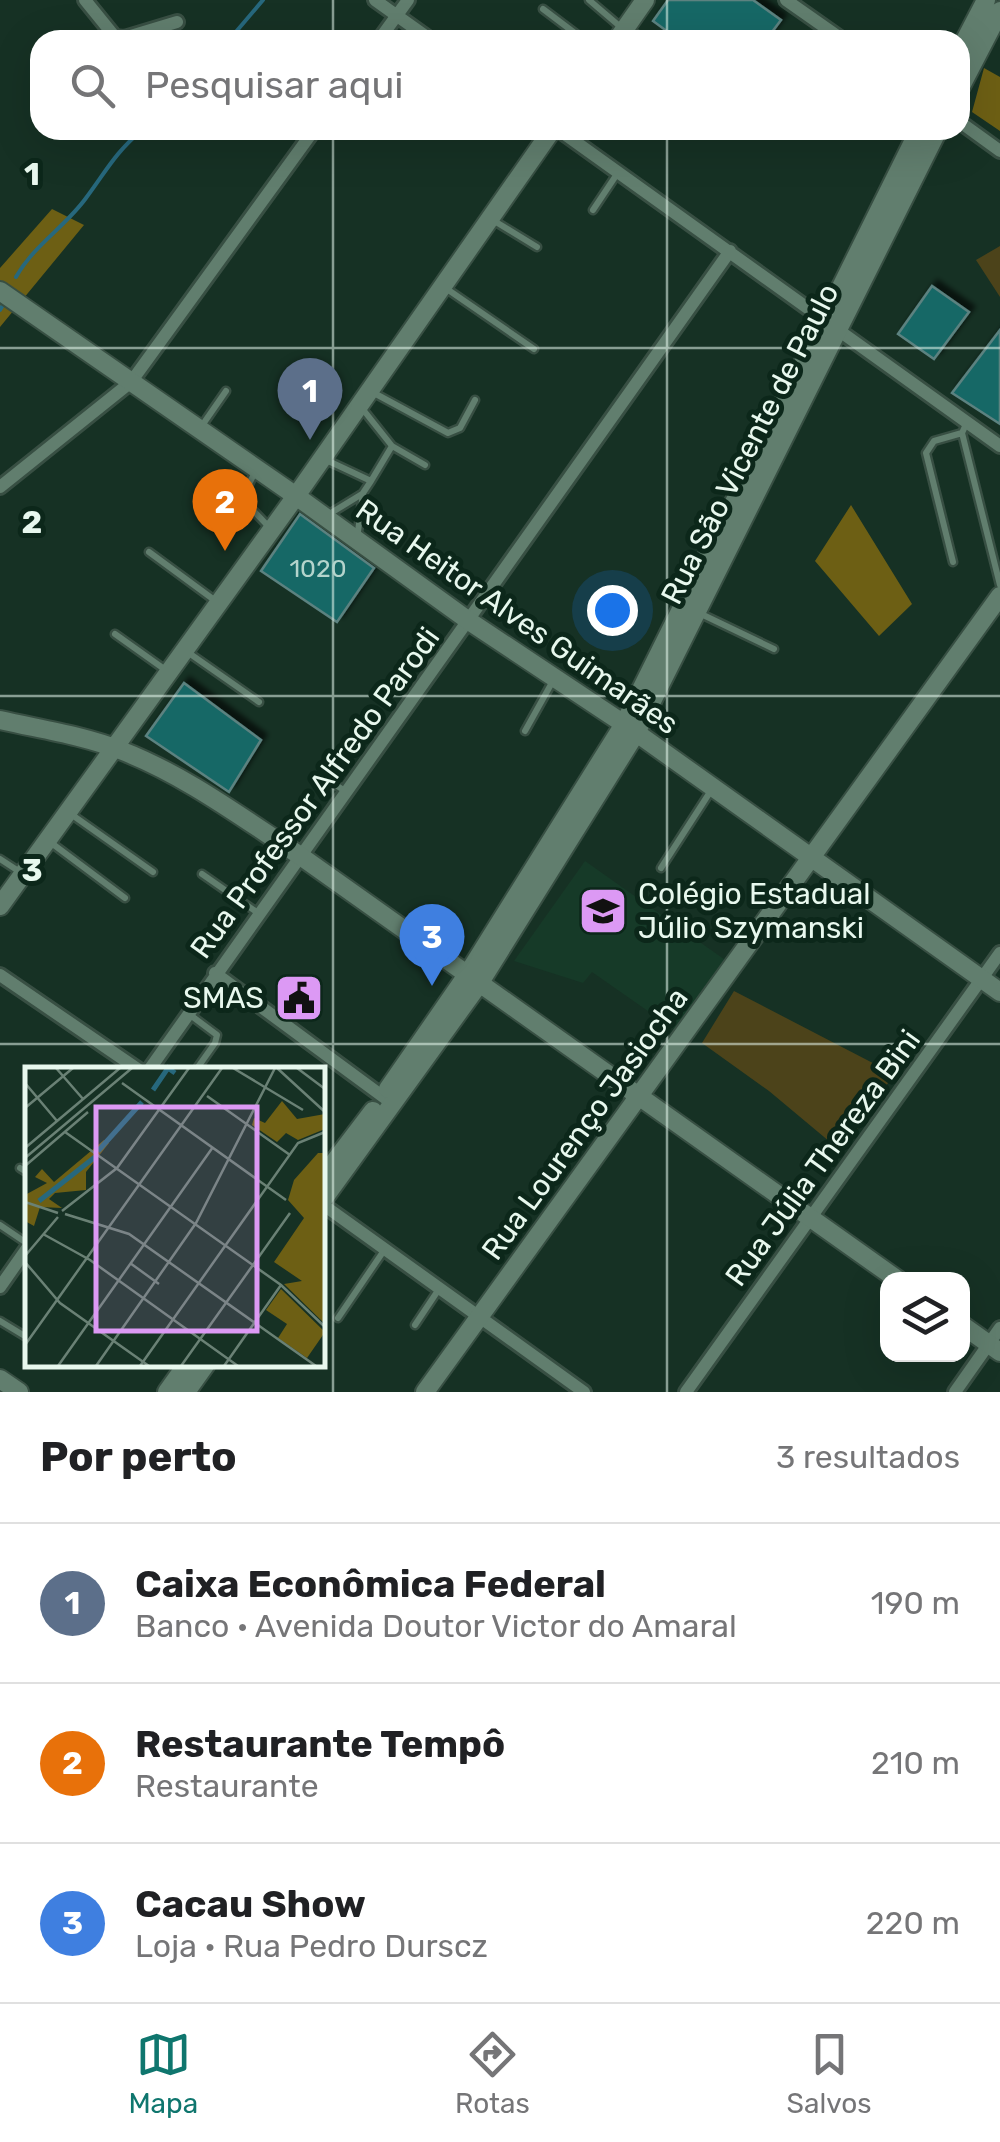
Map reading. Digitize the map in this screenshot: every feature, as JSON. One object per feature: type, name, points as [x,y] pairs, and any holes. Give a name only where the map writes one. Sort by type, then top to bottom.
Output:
[{"type":"main road","points":[[623,30],[645,0]]},
{"type":"main road","points":[[970,41],[986,0]]},
{"type":"main road","points":[[970,49],[1000,11]]},
{"type":"main road","points":[[0,906],[549,140]]},
{"type":"main road","name":"Rua São Vicente de Paulo","points":[[388,1100],[474,979],[697,612],[915,140]]},
{"type":"main road","name":"Rua São Vicente de Paulo","points":[[630,728],[833,324],[933,140]]},
{"type":"main road","name":"Rua Heitor Alves Guimarães","points":[[0,291],[470,621],[630,728],[1000,992]]},
{"type":"main road","name":"Rua Lourenço Jasiocha","points":[[425,1392],[1000,596]]},
{"type":"main road","points":[[0,720],[115,748],[158,766],[207,794],[887,1272]]},
{"type":"main road","points":[[325,1174],[388,1100]]},
{"type":"main road","points":[[325,1197],[388,1100]]},
{"type":"main road","points":[[970,1329],[996,1341]]},
{"type":"main road","points":[[167,1392],[185,1367]]},
{"type":"main road","points":[[186,1392],[204,1367]]},
{"type":"main road","points":[[0,1378],[19,1392]]},
{"type":"street","points":[[85,0],[110,30]]},
{"type":"street","points":[[375,0],[417,30]]},
{"type":"street","points":[[387,30],[408,0]]},
{"type":"street","points":[[786,0],[829,30]]},
{"type":"street","points":[[150,30],[177,22]]},
{"type":"street","points":[[970,129],[1000,151]]},
{"type":"street","points":[[0,488],[131,382],[307,140]]},
{"type":"street","points":[[571,140],[833,324],[964,427],[1000,446]]},
{"type":"street","name":"Rua Professor Alfredo Parodi","points":[[151,1067],[730,251]]},
{"type":"street","name":"Rua Júlia Thereza Bini","points":[[686,1392],[1000,952]]},
{"type":"street","points":[[216,974],[388,1100]]},
{"type":"street","points":[[0,975],[135,1067]]},
{"type":"street","points":[[325,1204],[584,1392]]},
{"type":"street","points":[[0,1287],[25,1250]]},
{"type":"street","points":[[955,1392],[996,1341]]},
{"type":"lane","points":[[595,2],[620,30]]},
{"type":"lane","points":[[544,9],[571,30]]},
{"type":"lane","points":[[593,210],[618,172]]},
{"type":"lane","points":[[490,219],[537,246]]},
{"type":"lane","points":[[443,286],[534,349]]},
{"type":"lane","points":[[199,429],[226,391]]},
{"type":"lane","points":[[364,398],[448,433],[460,428],[475,400]]},
{"type":"lane","points":[[364,398],[392,446],[424,465]]},
{"type":"lane","points":[[953,562],[926,453],[934,441],[964,427],[1000,585]]},
{"type":"lane","points":[[357,540],[364,493],[392,446]]},
{"type":"lane","points":[[322,458],[371,481]]},
{"type":"lane","points":[[256,469],[245,492],[246,503],[272,530]]},
{"type":"lane","points":[[326,517],[364,493]]},
{"type":"lane","points":[[149,552],[219,603]]},
{"type":"lane","points":[[697,612],[774,649]]},
{"type":"lane","points":[[116,634],[169,672]]},
{"type":"lane","points":[[185,650],[259,702]]},
{"type":"lane","points":[[526,731],[555,678]]},
{"type":"lane","points":[[325,778],[346,791]]},
{"type":"lane","points":[[661,868],[713,788]]},
{"type":"lane","points":[[68,812],[153,872]]},
{"type":"lane","points":[[48,840],[125,898]]},
{"type":"lane","points":[[0,859],[24,874]]},
{"type":"lane","points":[[202,874],[258,913]]},
{"type":"lane","points":[[188,1013],[217,1034],[216,1043],[199,1067]]},
{"type":"lane","points":[[0,1225],[25,1244]]},
{"type":"lane","points":[[338,1318],[385,1249]]},
{"type":"lane","points":[[415,1326],[440,1288]]},
{"type":"lane","points":[[0,1321],[25,1336]]},
{"type":"shaded area","points":[[984,68],[1000,77],[1000,131],[972,112]]},
{"type":"shaded area","points":[[52,209],[84,225],[0,327],[0,268]]},
{"type":"shaded area","points":[[1000,246],[1000,297],[976,260]]},
{"type":"shaded area","points":[[851,505],[912,604],[879,636],[815,561]]},
{"type":"shaded area","name":"Colégio Estadual Júlio Szymanski","points":[[585,861],[728,962],[678,1032],[592,972],[583,983],[514,961]]},
{"type":"shaded area","points":[[734,991],[894,1074],[842,1152],[769,1091],[702,1043]]},
{"type":"building","points":[[668,0],[753,0],[781,20],[774,30],[665,30],[653,21]]},
{"type":"building","points":[[932,286],[969,312],[934,359],[898,334]]},
{"type":"building","points":[[1000,330],[1000,424],[952,393]]},
{"type":"building","points":[[300,514],[374,568],[337,622],[261,571]]},
{"type":"building","points":[[184,683],[261,740],[229,792],[146,736]]},
{"type":"waterway","points":[[238,30],[263,0]]},
{"type":"waterway","points":[[16,277],[132,140]]},
{"type":"waterway","points":[[0,310],[3,305]]},
{"type":"place","name":"Caixa Econômica Federal","points":[[310,440]]},
{"type":"place","name":"Restaurante Tempô","points":[[225,551]]},
{"type":"place","name":"Colégio Estadual Júlio Szymanski","points":[[603,911]]},
{"type":"place","name":"Cacau Show","points":[[432,986]]},
{"type":"place","name":"SMAS","points":[[299,998]]}]
